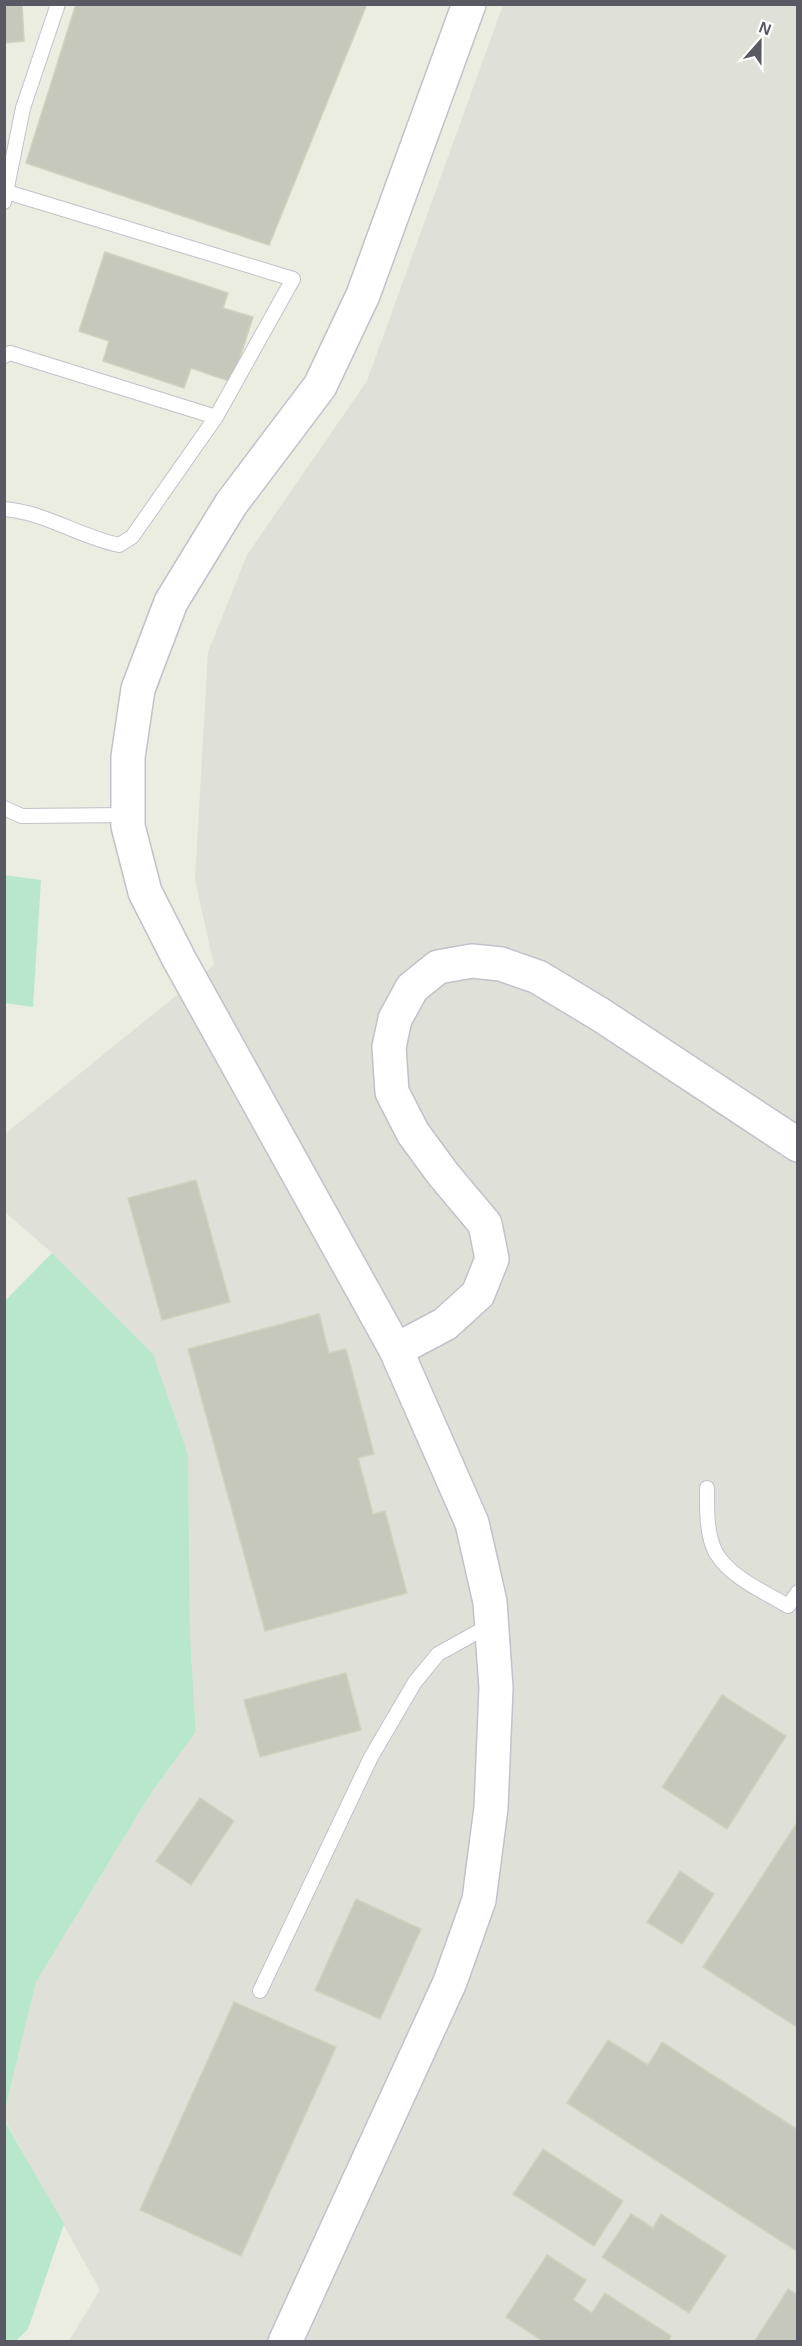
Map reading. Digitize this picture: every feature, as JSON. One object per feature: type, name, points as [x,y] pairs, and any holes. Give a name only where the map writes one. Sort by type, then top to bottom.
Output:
[{"type":"street","points":[[285,2342],[450,1982],[479,1900],[491,1808],[496,1688],[490,1602],[472,1523],[396,1350],[179,959],[145,892],[128,826],[128,757],[138,689],[171,602],[231,504],[320,386],[363,295],[469,4]]},
{"type":"street","points":[[396,1350],[445,1324],[478,1294],[492,1259],[485,1224],[443,1174],[413,1133],[392,1092],[389,1047],[394,1019],[412,988],[438,967],[472,961],[501,964],[538,977],[601,1015],[798,1145]]},
{"type":"lane","points":[[4,509],[20,511],[100,541],[119,545],[132,537],[216,417],[293,279],[5,197],[23,108],[58,4]]},
{"type":"lane","points":[[4,356],[10,353],[216,417]]},
{"type":"lane","points":[[4,808],[22,816],[128,815]]},
{"type":"lane","points":[[707,1488],[707,1521],[716,1553],[740,1578],[788,1606],[798,1592]]},
{"type":"lane","points":[[260,1991],[371,1756],[415,1682],[438,1654],[492,1624]]},
{"type":"shaded area","points":[[503,5],[797,5],[797,2341],[69,2341],[100,2290],[5,2120],[5,2110],[36,1982],[151,1793],[196,1732],[190,1637],[188,1456],[52,1253],[5,1212],[5,1134],[214,965],[195,880],[208,652],[247,555],[367,381]]},
{"type":"green space","points":[[4,875],[41,880],[33,1007],[5,1003]]},
{"type":"green space","points":[[52,1253],[153,1354],[188,1455],[190,1636],[196,1732],[151,1793],[36,1982],[5,2110],[5,1301]]},
{"type":"green space","points":[[4,2120],[64,2224],[28,2329],[16,2341],[5,2341]]},
{"type":"building","points":[[4,4],[22,4],[24,41],[4,43]]},
{"type":"building","points":[[76,4],[367,4],[269,245],[26,163]]},
{"type":"building","points":[[105,252],[228,293],[223,308],[253,317],[232,382],[191,368],[184,388],[103,361],[109,341],[79,331]]},
{"type":"building","points":[[196,1180],[230,1302],[162,1320],[128,1198]]},
{"type":"building","points":[[319,1314],[329,1353],[346,1349],[374,1454],[358,1458],[373,1514],[385,1511],[407,1593],[265,1631],[188,1349]]},
{"type":"building","points":[[346,1673],[361,1730],[260,1757],[244,1700]]},
{"type":"building","points":[[722,1695],[786,1736],[727,1829],[662,1787]]},
{"type":"building","points":[[200,1798],[234,1821],[191,1885],[156,1861]]},
{"type":"building","points":[[798,1821],[798,2028],[703,1967]]},
{"type":"building","points":[[680,1871],[714,1894],[682,1944],[647,1922]]},
{"type":"building","points":[[356,1899],[421,1929],[380,2019],[315,1990]]},
{"type":"building","points":[[234,2002],[336,2047],[241,2256],[140,2210]]},
{"type":"building","points":[[608,2040],[648,2065],[662,2042],[798,2130],[798,2252],[567,2103]]},
{"type":"building","points":[[543,2149],[623,2201],[594,2246],[513,2194]]},
{"type":"building","points":[[631,2214],[653,2228],[661,2214],[726,2256],[689,2313],[602,2257]]},
{"type":"building","points":[[547,2255],[586,2280],[573,2300],[592,2313],[605,2293],[671,2336],[668,2342],[544,2342],[506,2317]]},
{"type":"building","points":[[788,2289],[798,2295],[798,2342],[754,2342]]}]
